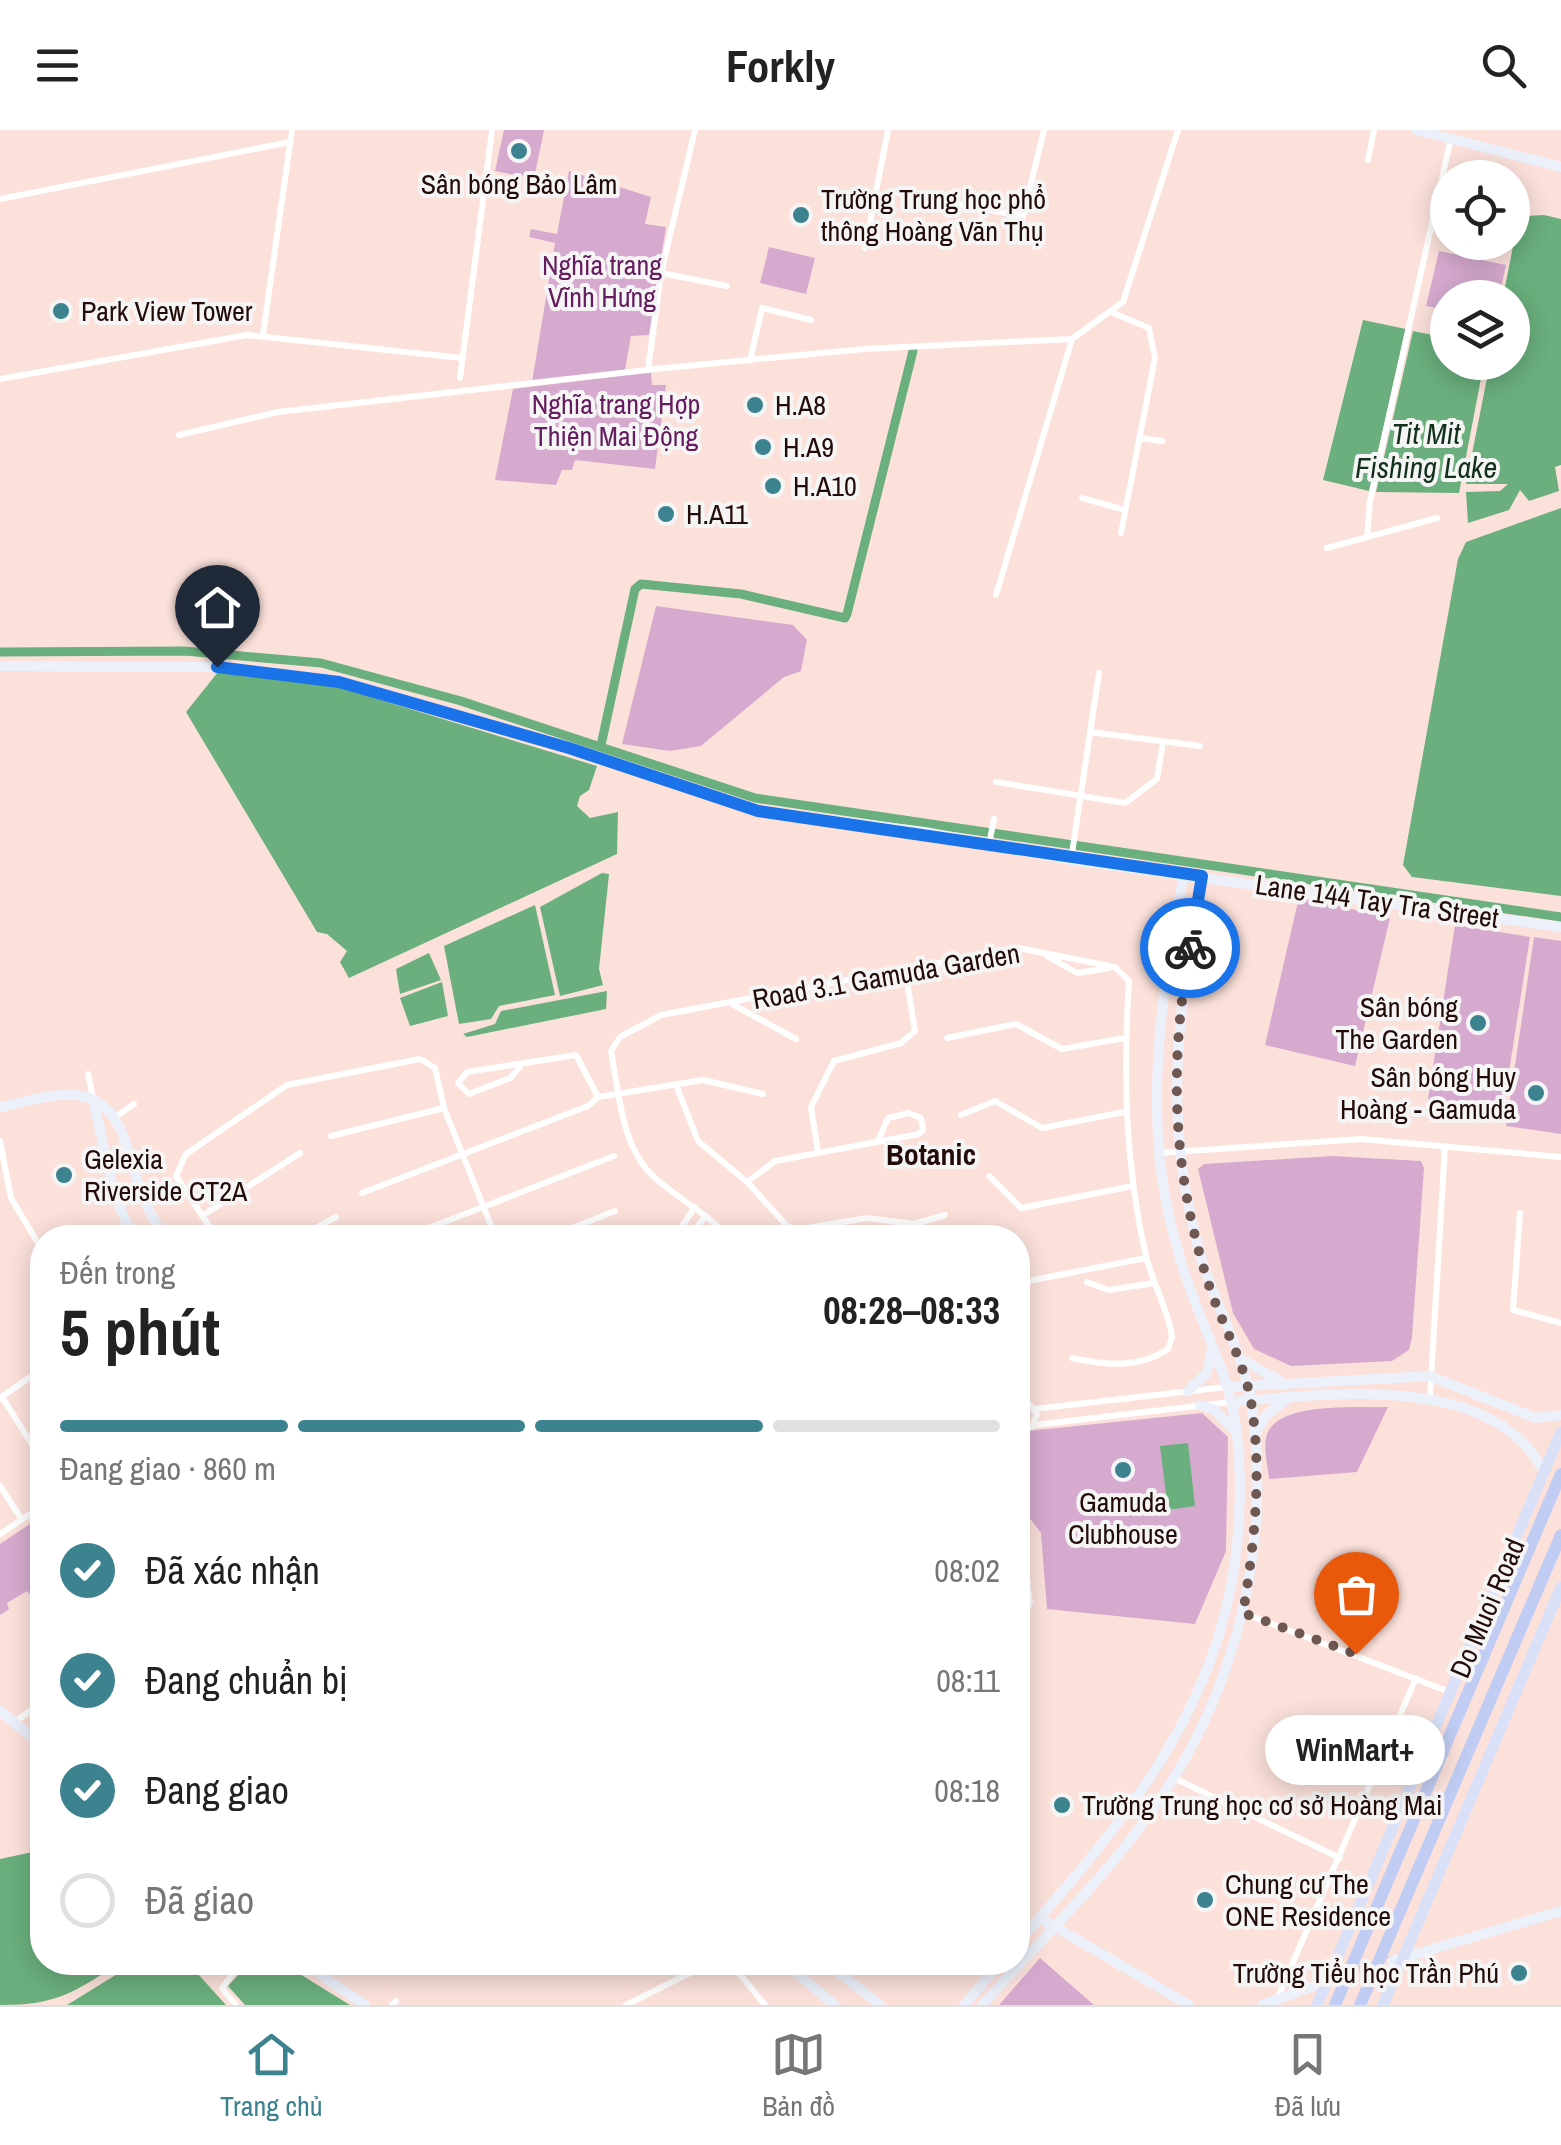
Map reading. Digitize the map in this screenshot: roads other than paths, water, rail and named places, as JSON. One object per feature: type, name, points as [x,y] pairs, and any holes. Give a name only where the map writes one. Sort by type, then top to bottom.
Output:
[{"type":"highway","points":[[1335,2005],[1561,1474]]},
{"type":"highway","points":[[1360,2005],[1561,1535]]},
{"type":"main road","name":"Do Muoi Road","points":[[1318,2005],[1333,1978],[1561,1432]]},
{"type":"main road","points":[[1383,2005],[1561,1587]]},
{"type":"street","points":[[263,334],[292,130]]},
{"type":"street","points":[[460,378],[492,130]]},
{"type":"street","points":[[648,370],[660,273],[694,130]]},
{"type":"street","points":[[865,248],[888,130]]},
{"type":"street","points":[[958,204],[1023,216],[1044,130]]},
{"type":"street","points":[[179,435],[278,412],[648,370],[864,349],[1072,339],[1124,302],[1178,130]]},
{"type":"street","points":[[1368,160],[1374,130]]},
{"type":"street","points":[[1422,131],[1561,166]]},
{"type":"street","points":[[1368,536],[1370,501],[1452,138]]},
{"type":"street","points":[[0,200],[290,142]]},
{"type":"street","points":[[660,273],[727,286]]},
{"type":"street","points":[[750,361],[762,308],[811,320]]},
{"type":"street","points":[[1113,313],[1151,331],[1154,358],[1121,533]]},
{"type":"street","points":[[0,378],[263,334],[462,358]]},
{"type":"street","points":[[996,595],[1072,339]]},
{"type":"street","points":[[1139,438],[1162,441]]},
{"type":"street","points":[[1082,498],[1125,510]]},
{"type":"street","points":[[1327,548],[1436,518]]},
{"type":"street","name":"Lane 144 Tay Tra Street","points":[[0,666],[217,667],[339,682],[569,748],[758,811],[990,841],[1561,927]]},
{"type":"street","points":[[1071,855],[1099,674]]},
{"type":"street","points":[[1090,732],[1200,746]]},
{"type":"street","points":[[996,782],[1126,802],[1157,778],[1162,742]]},
{"type":"street","points":[[990,841],[994,822]]},
{"type":"street","points":[[1030,1929],[1124,1819],[1159,1770],[1188,1716],[1229,1608],[1238,1540],[1237,1435],[1232,1402],[1179,1251],[1159,1152],[1155,1060],[1181,893],[1193,874]]},
{"type":"street","points":[[1030,1952],[1136,1829],[1174,1778],[1231,1655],[1243,1613],[1252,1556],[1251,1400],[1208,1282],[1177,1150],[1178,1022],[1199,895],[1193,874]]},
{"type":"street","points":[[1181,893],[1199,895]]},
{"type":"street","name":"Road 3.1 Gamuda Garden","points":[[716,1225],[646,1168],[626,1126],[611,1051],[620,1038],[646,1020],[1018,948],[1114,967]]},
{"type":"street","name":"Road 3.1 Gamuda Garden","points":[[1042,952],[1077,973],[1114,967]]},
{"type":"street","points":[[1072,1358],[1111,1365],[1151,1358],[1168,1349],[1170,1329],[1146,1258],[1132,1186],[1124,1112],[1129,982],[1114,967]]},
{"type":"street","points":[[818,1152],[811,1106],[834,1061],[908,1040],[915,1031],[905,969]]},
{"type":"street","name":"Road 3.1 Gamuda Garden","points":[[730,1003],[796,1039]]},
{"type":"street","points":[[947,1038],[1010,1024],[1062,1049],[1125,1038]]},
{"type":"street","points":[[520,1067],[510,1078],[475,1092],[463,1091],[458,1083],[467,1072],[520,1067],[576,1055],[598,1097]]},
{"type":"street","points":[[208,1225],[176,1176],[180,1160],[288,1084],[420,1059],[435,1068],[444,1108],[491,1225]]},
{"type":"street","points":[[88,1074],[114,1193],[128,1225]]},
{"type":"street","points":[[362,1193],[588,1106],[598,1097],[714,1080],[763,1094]]},
{"type":"street","points":[[676,1086],[698,1140],[748,1182],[790,1225]]},
{"type":"street","points":[[0,1107],[64,1094],[93,1098],[115,1117],[127,1137],[138,1184],[158,1225]]},
{"type":"street","points":[[960,1114],[995,1101],[1042,1128],[1124,1112]]},
{"type":"street","points":[[115,1117],[134,1104]]},
{"type":"street","points":[[331,1136],[444,1108]]},
{"type":"street","points":[[748,1182],[775,1161],[919,1134],[924,1124],[909,1113],[888,1118],[878,1141]]},
{"type":"street","points":[[1159,1152],[1361,1138],[1561,1157]]},
{"type":"street","points":[[0,1141],[11,1198],[30,1230]]},
{"type":"street","points":[[1430,1396],[1445,1146]]},
{"type":"street","points":[[202,1216],[300,1153]]},
{"type":"street","points":[[436,1225],[614,1156]]},
{"type":"street","points":[[989,1176],[1021,1208],[1132,1186]]},
{"type":"street","points":[[0,1200],[11,1198]]},
{"type":"street","points":[[683,1225],[695,1207]]},
{"type":"street","points":[[580,1225],[615,1211]]},
{"type":"street","points":[[1520,1214],[1513,1310],[1561,1323]]},
{"type":"street","points":[[821,1225],[867,1218],[914,1224],[946,1215]]},
{"type":"street","points":[[698,1225],[706,1216]]},
{"type":"street","points":[[321,1225],[336,1217]]},
{"type":"street","points":[[1030,1281],[1146,1258]]},
{"type":"street","points":[[1087,1282],[1117,1290],[1154,1284]]},
{"type":"street","points":[[1188,1392],[1206,1373],[1212,1346]]},
{"type":"street","points":[[1237,1356],[1250,1368],[1285,1382]]},
{"type":"street","points":[[1030,1408],[1247,1385],[1430,1376],[1536,1418],[1561,1415]]},
{"type":"street","points":[[30,1377],[1,1397],[30,1440]]},
{"type":"street","points":[[1030,1426],[1251,1400],[1430,1396],[1515,1432],[1529,1446],[1544,1472]]},
{"type":"street","points":[[1254,1436],[1266,1415],[1288,1399]]},
{"type":"street","points":[[1200,1406],[1220,1414],[1237,1435]]},
{"type":"street","points":[[1034,1409],[1034,1425]]},
{"type":"street","points":[[0,1486],[22,1520]]},
{"type":"street","points":[[0,1534],[30,1514]]},
{"type":"street","points":[[1229,1608],[1451,1692]]},
{"type":"street","points":[[1276,2003],[1416,1678]]},
{"type":"street","points":[[0,1711],[30,1734]]},
{"type":"street","points":[[15,1722],[30,1711]]},
{"type":"street","points":[[1174,1778],[1340,1858]]},
{"type":"street","points":[[1124,1819],[1136,1829]]},
{"type":"street","points":[[1392,1960],[1561,1911]]},
{"type":"street","points":[[1040,1918],[1189,2005]]},
{"type":"street","points":[[232,1975],[222,1988],[236,2005]]},
{"type":"street","points":[[321,1975],[365,2005]]},
{"type":"street","points":[[626,2005],[686,1975]]},
{"type":"street","points":[[741,1975],[765,2005]]},
{"type":"street","points":[[799,1975],[835,2005]]},
{"type":"street","points":[[842,1975],[880,2005]]},
{"type":"street","points":[[964,2005],[990,1975]]},
{"type":"street","points":[[982,2005],[1009,1975]]},
{"type":"street","points":[[1262,2005],[1276,2003],[1333,1978]]},
{"type":"water","points":[[1530,216],[1561,219],[1561,465],[1555,467],[1559,491],[1529,501],[1520,490],[1509,510],[1468,523],[1466,492],[1500,491],[1508,484],[1466,484],[1487,380],[1530,380],[1530,280],[1506,280],[1510,260],[1530,260]]},
{"type":"water","points":[[1363,320],[1406,329],[1369,491],[1323,480]]},
{"type":"water","name":"Tit Mit Fishing Lake","points":[[1413,331],[1430,334],[1430,380],[1481,380],[1459,493],[1376,492]]},
{"type":"water","points":[[1561,508],[1561,896],[1412,877],[1403,865],[1458,559],[1466,542]]},
{"type":"water","points":[[218,672],[331,685],[597,766],[589,790],[580,796],[577,806],[590,818],[618,812],[617,854],[349,978],[340,962],[347,951],[327,934],[317,932],[186,712]]},
{"type":"water","points":[[602,873],[609,874],[599,969],[603,985],[560,996],[540,907]]},
{"type":"water","points":[[535,905],[555,995],[499,1006],[491,1019],[459,1024],[444,946]]},
{"type":"water","points":[[429,953],[441,980],[400,994],[396,969]]},
{"type":"water","points":[[442,982],[448,1016],[410,1026],[400,998]]},
{"type":"water","points":[[607,991],[606,1009],[467,1037],[463,1034],[495,1024],[501,1011]]},
{"type":"water","points":[[1188,1443],[1195,1506],[1168,1510],[1160,1446]]},
{"type":"water","points":[[30,1853],[30,1975],[100,1975],[51,2000],[0,2005],[0,1859]]},
{"type":"water","points":[[116,1975],[199,1975],[226,2005],[67,2005]]},
{"type":"water","points":[[238,1975],[301,1975],[350,2005],[245,2005],[228,1986]]},
{"type":"waterway","points":[[601,745],[635,589],[641,584],[741,594],[845,618],[913,351]]},
{"type":"waterway","points":[[0,652],[184,651],[321,663],[461,701],[755,798],[1561,917]]},
{"type":"tunnel","points":[[1345,1975],[1392,1961]]},
{"type":"place","name":"Sân bóng Bảo Lâm","points":[[519,151]]},
{"type":"place","name":"Trường Trung học phổ thông Hoàng Văn Thụ","points":[[801,215]]},
{"type":"place","name":"Park View Tower","points":[[61,311]]},
{"type":"place","name":"H.A8","points":[[755,405]]},
{"type":"place","name":"H.A9","points":[[763,447]]},
{"type":"place","name":"H.A10","points":[[773,486]]},
{"type":"place","name":"H.A11","points":[[666,514]]},
{"type":"place","name":"Sân bóng The Garden","points":[[1478,1023]]},
{"type":"place","name":"Sân bóng Huy Hoàng - Gamuda","points":[[1536,1093]]},
{"type":"place","name":"Gelexia Riverside CT2A","points":[[64,1175]]},
{"type":"place","name":"Gamuda Clubhouse","points":[[1123,1470]]},
{"type":"place","name":"WinMart+","points":[[1356,1654]]},
{"type":"place","name":"Trường Trung học cơ sở Hoàng Mai","points":[[1062,1805]]},
{"type":"place","name":"Chung cư The ONE Residence","points":[[1205,1900]]},
{"type":"place","name":"Trường Tiểu học Trần Phú","points":[[1519,1973]]},
{"type":"district","name":"Botanic","points":[[931,1155]]},
{"type":"park label","name":"Nghĩa trang Vĩnh Hưng","points":[[602,281]]},
{"type":"park label","name":"Nghĩa trang Hợp Thiện Mai Động","points":[[616,420]]}]
